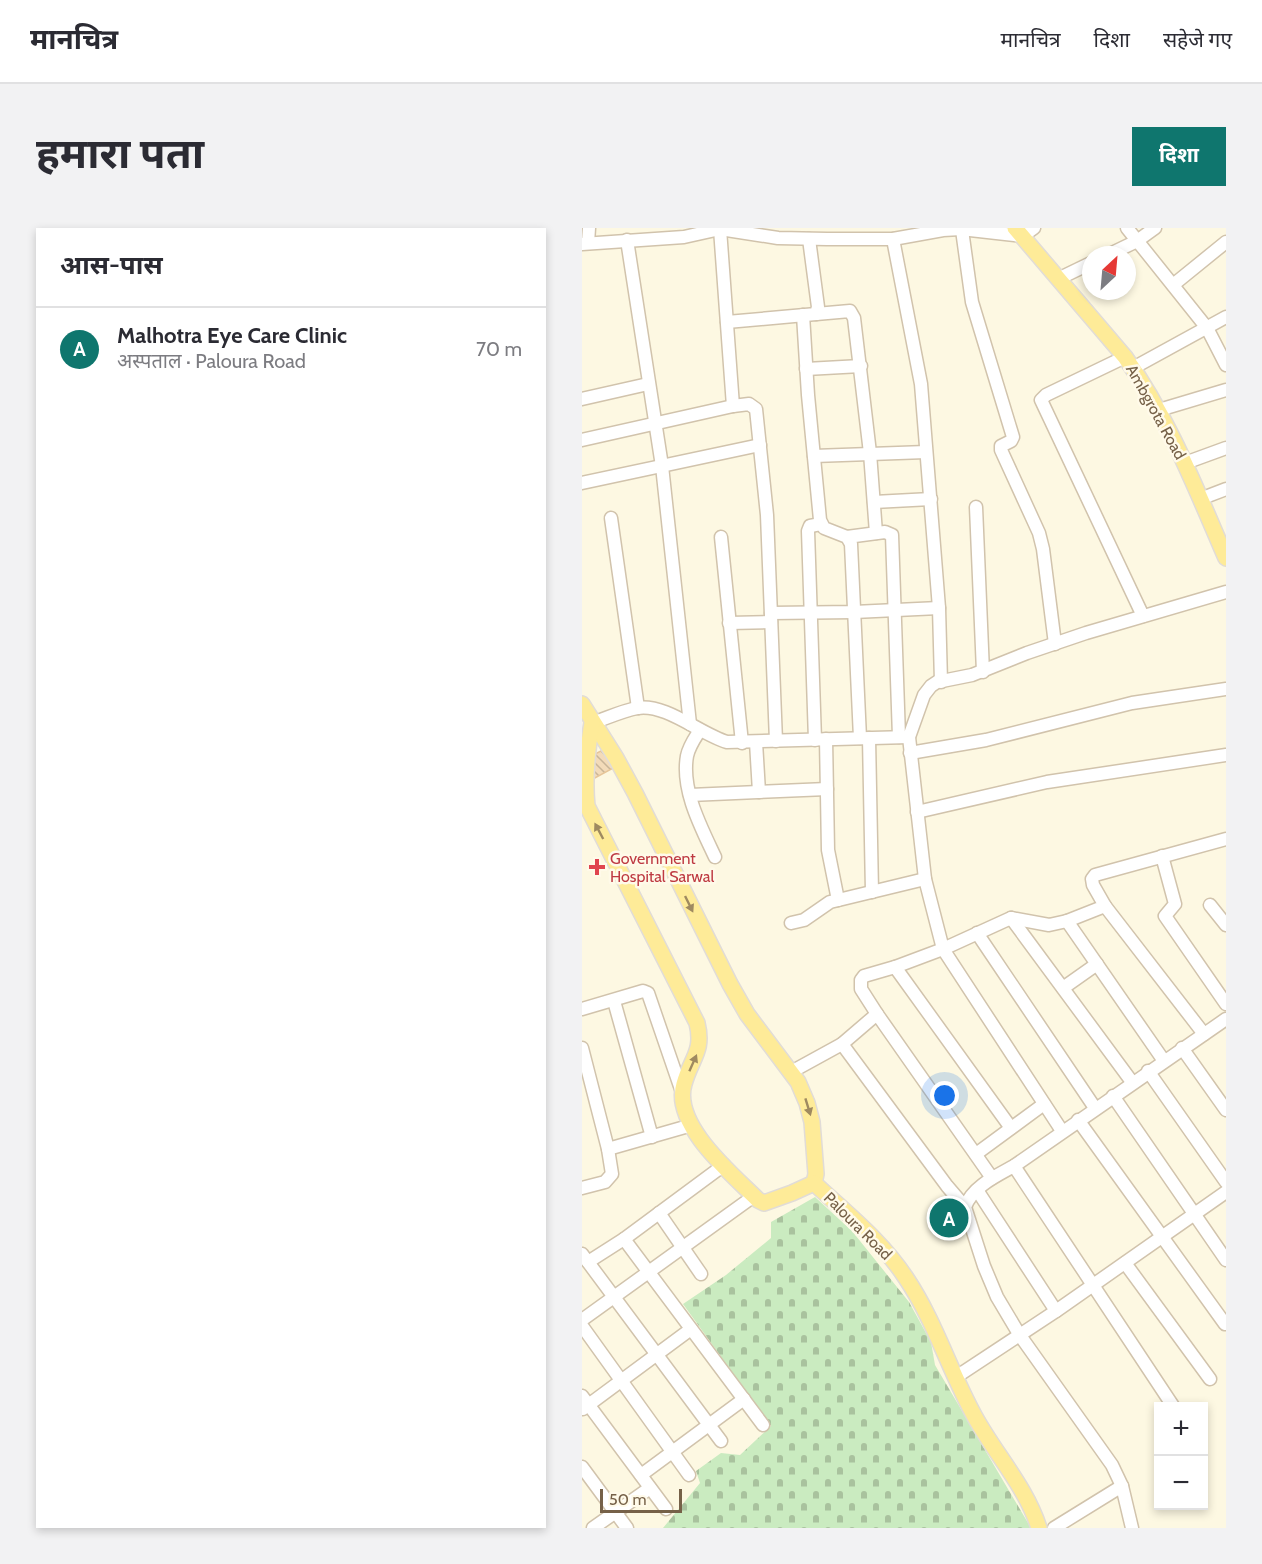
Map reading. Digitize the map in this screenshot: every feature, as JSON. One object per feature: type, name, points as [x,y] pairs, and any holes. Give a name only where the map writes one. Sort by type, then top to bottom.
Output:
[{"type":"main road","name":"Ambgrota Road","points":[[1024,231],[1058,279],[1129,363],[1159,410],[1174,438],[1226,558]]},
{"type":"main road","points":[[582,704],[635,793],[747,1014],[798,1082],[812,1122],[816,1166],[814,1182]]},
{"type":"main road","points":[[592,723],[583,781],[587,806],[697,1023],[700,1036],[699,1049],[682,1092],[683,1105],[692,1125],[724,1165],[754,1196]]},
{"type":"main road","name":"Paloura Road","points":[[754,1196],[764,1203],[814,1182],[878,1244],[905,1277],[919,1299],[977,1420],[1022,1490],[1040,1528]]},
{"type":"street","points":[[589,228],[585,243],[684,237],[720,229],[758,232],[778,238],[809,239],[893,239],[943,230],[1024,231]]},
{"type":"street","points":[[1127,228],[1207,327],[1226,365]]},
{"type":"street","points":[[1127,246],[1155,228]]},
{"type":"street","points":[[720,229],[733,406]]},
{"type":"street","points":[[962,230],[974,311],[1013,437],[1011,441],[1001,446],[1001,450],[1039,532],[1043,549],[1054,644]]},
{"type":"street","points":[[809,239],[818,307],[809,314],[806,369],[821,524],[827,530],[848,537],[888,532],[892,535],[904,737],[910,753],[925,879],[943,948],[1062,1131]]},
{"type":"street","points":[[893,239],[919,371],[939,608],[941,682]]},
{"type":"street","points":[[627,240],[662,466],[695,727],[687,758],[690,795],[699,823],[715,857]]},
{"type":"street","points":[[1173,285],[1226,242]]},
{"type":"street","points":[[1058,279],[1082,267]]},
{"type":"street","points":[[727,322],[846,310],[853,313],[861,366],[876,533]]},
{"type":"street","points":[[1143,616],[1041,400],[1046,395],[1129,363],[1226,317]]},
{"type":"street","points":[[806,369],[861,366]]},
{"type":"street","points":[[582,399],[648,384]]},
{"type":"street","points":[[1159,410],[1226,390]]},
{"type":"street","points":[[582,440],[733,406],[749,404],[756,409],[767,515],[776,741]]},
{"type":"street","points":[[582,483],[760,445]]},
{"type":"street","points":[[1185,463],[1226,448]]},
{"type":"street","points":[[813,456],[926,452]]},
{"type":"street","points":[[1200,499],[1226,489]]},
{"type":"street","points":[[874,502],[931,499]]},
{"type":"street","points":[[976,507],[983,672]]},
{"type":"street","points":[[611,518],[638,708]]},
{"type":"street","points":[[821,524],[808,528],[810,612],[820,740],[827,789],[828,850],[838,900]]},
{"type":"street","points":[[721,537],[742,743]]},
{"type":"street","points":[[848,537],[851,544],[872,892]]},
{"type":"street","points":[[904,737],[924,695],[931,686],[983,672],[1054,644],[1226,592]]},
{"type":"street","points":[[729,623],[810,612],[939,608]]},
{"type":"street","points":[[910,753],[986,740],[1132,703],[1226,689]]},
{"type":"street","points":[[592,723],[638,708],[669,714],[712,738],[727,742],[904,737]]},
{"type":"street","points":[[756,742],[759,792]]},
{"type":"street","points":[[917,812],[1047,782],[1226,755]]},
{"type":"street","points":[[690,795],[827,789]]},
{"type":"street","points":[[1204,1034],[1105,906],[1092,879],[1095,875],[1226,839]]},
{"type":"street","points":[[1162,856],[1175,904],[1165,916],[1226,1004]]},
{"type":"street","points":[[791,923],[804,920],[823,905],[838,900],[925,879]]},
{"type":"street","points":[[1210,905],[1226,926]]},
{"type":"street","points":[[992,1178],[877,1014],[861,989],[861,980],[864,976],[895,967],[1011,918],[1049,925],[1067,921],[1105,906]]},
{"type":"street","points":[[1011,918],[1132,1082]]},
{"type":"street","points":[[1067,921],[1164,1061]]},
{"type":"street","points":[[977,933],[1095,1108]]},
{"type":"street","points":[[1063,988],[1097,964]]},
{"type":"street","points":[[895,967],[1011,1128]]},
{"type":"street","points":[[582,1009],[643,991],[648,993],[682,1092]]},
{"type":"street","points":[[614,1001],[652,1137]]},
{"type":"street","points":[[790,1072],[842,1044],[877,1014]]},
{"type":"street","points":[[965,1207],[968,1199],[992,1178],[1014,1166],[1182,1048],[1224,1025]]},
{"type":"street","points":[[842,1044],[965,1207],[990,1283],[1019,1335],[1112,1465],[1122,1486],[1132,1528]]},
{"type":"street","points":[[582,1048],[608,1149],[612,1174],[605,1182],[582,1188]]},
{"type":"street","points":[[1182,1048],[1226,1110]]},
{"type":"street","points":[[1148,1071],[1226,1182]]},
{"type":"street","points":[[1113,1096],[1226,1260]]},
{"type":"street","points":[[976,1154],[1044,1104]]},
{"type":"street","points":[[1078,1120],[1225,1324]]},
{"type":"street","points":[[608,1149],[692,1125]]},
{"type":"street","points":[[721,1441],[585,1258],[624,1239],[724,1165]]},
{"type":"street","points":[[1014,1166],[1170,1402]]},
{"type":"street","points":[[978,1190],[1056,1311]]},
{"type":"street","points":[[956,1377],[1056,1311],[1226,1192]]},
{"type":"street","points":[[582,1320],[754,1196]]},
{"type":"street","points":[[659,1213],[701,1274]]},
{"type":"street","points":[[624,1239],[763,1425]]},
{"type":"street","points":[[1125,1263],[1210,1379]]},
{"type":"street","points":[[582,1326],[689,1474]]},
{"type":"street","points":[[666,1509],[584,1404],[622,1380],[691,1329]]},
{"type":"street","points":[[641,1475],[744,1399]]},
{"type":"street","points":[[582,1467],[627,1528]]},
{"type":"street","points":[[1054,1528],[1122,1486]]},
{"type":"street","points":[[593,1528],[650,1488]]},
{"type":"green space","points":[[815,1197],[852,1231],[909,1302],[931,1342],[935,1365],[1031,1528],[663,1528],[700,1483],[696,1471],[721,1453],[740,1455],[771,1426],[683,1304],[726,1275],[771,1238],[771,1222]]},
{"type":"building","points":[[607,748],[617,766],[593,779],[593,755]]},
{"type":"building","points":[[952,1203],[962,1227],[948,1234],[938,1210]]},
{"type":"place","name":"Government Hospital Sarwal","points":[[597,867]]},
{"type":"place","name":"Malhotra Eye Care Clinic","points":[[949,1218]]}]
